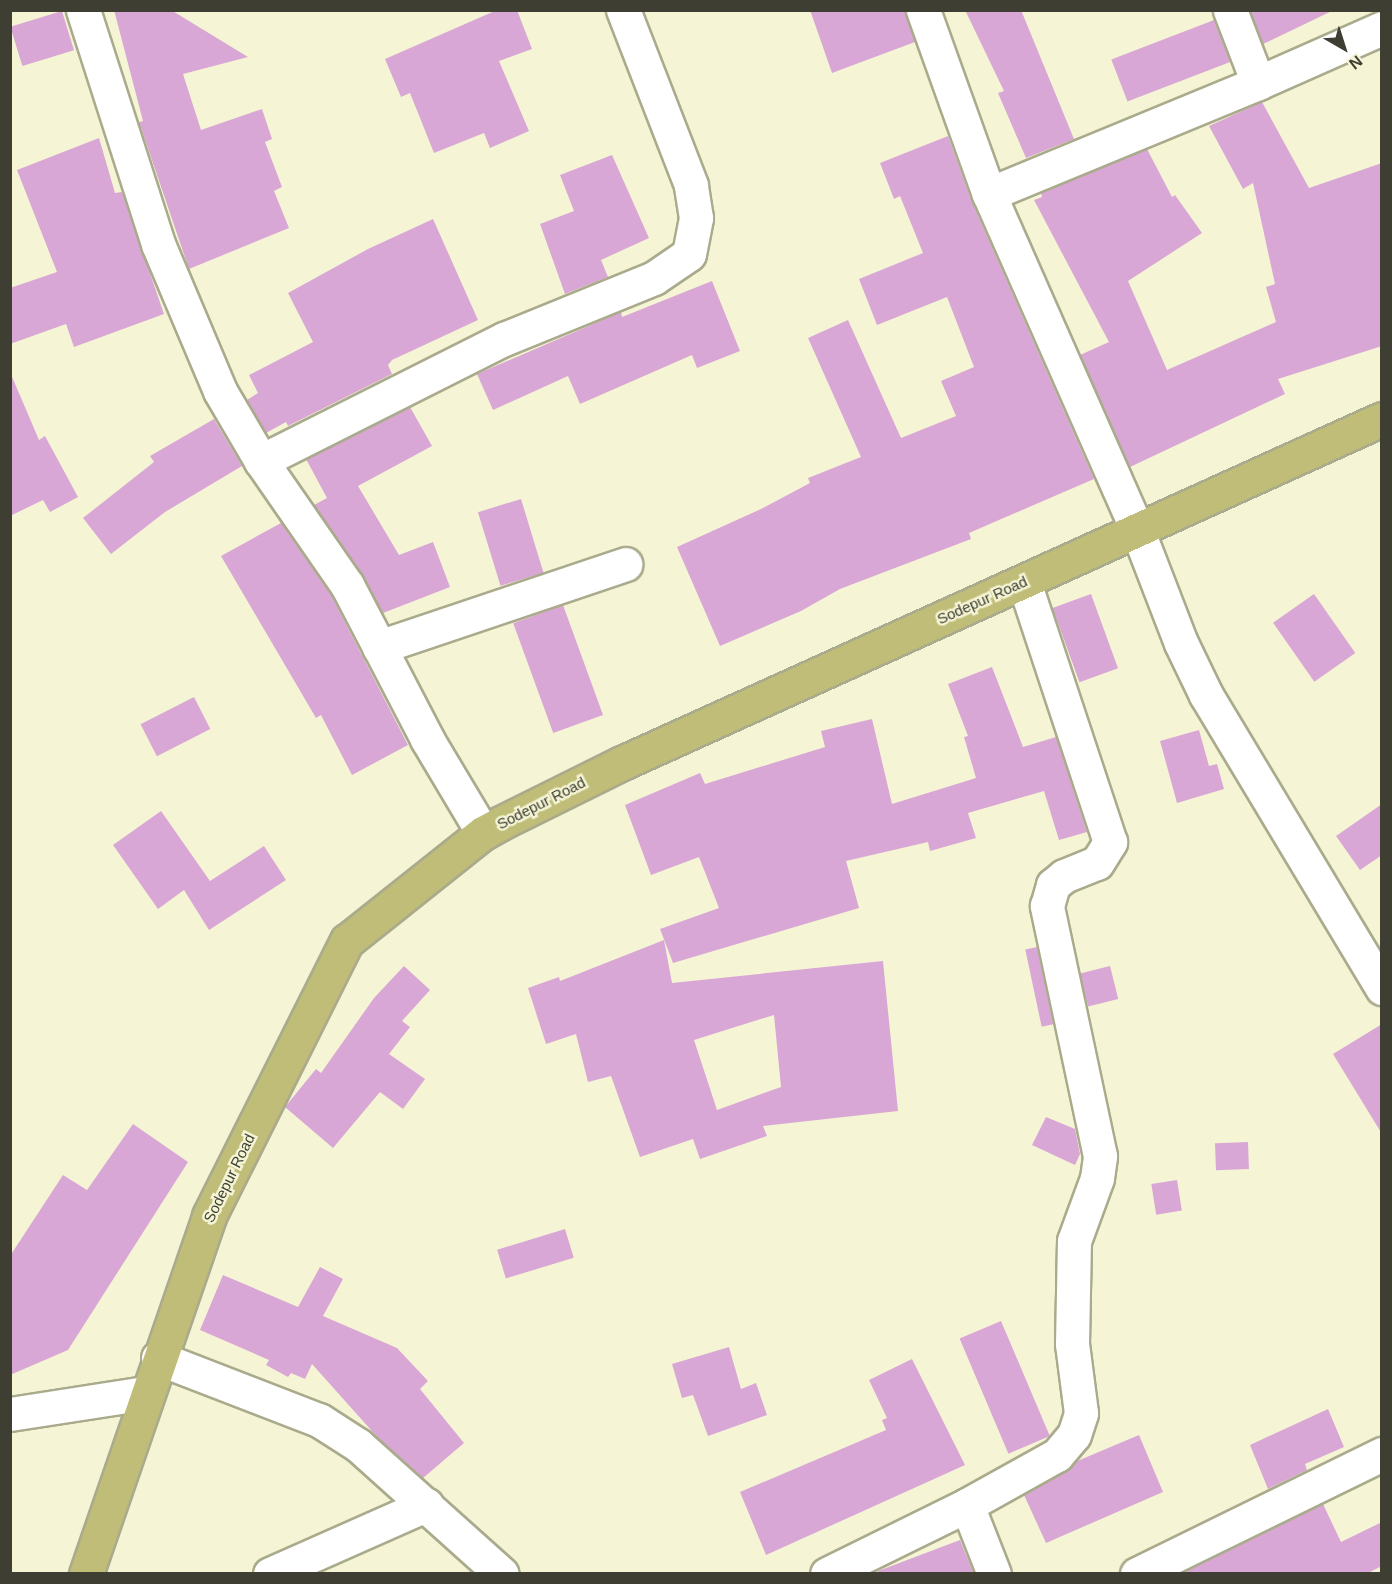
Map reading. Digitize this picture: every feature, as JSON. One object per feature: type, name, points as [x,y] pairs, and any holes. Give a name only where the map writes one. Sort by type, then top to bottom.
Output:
[{"type":"main road","name":"Sodepur Road","points":[[86,1574],[158,1358],[209,1216],[347,941],[483,833],[622,763],[1381,420]]},
{"type":"street","points":[[83,10],[158,244],[220,391],[261,461],[347,585],[483,833]]},
{"type":"street","points":[[261,461],[504,339],[654,278],[690,254],[696,218],[691,185],[623,10]]},
{"type":"street","points":[[923,10],[989,194],[1137,529],[1181,643],[1206,695],[1382,987]]},
{"type":"street","points":[[1230,10],[1258,83]]},
{"type":"street","points":[[989,194],[1258,83],[1382,27]]},
{"type":"street","points":[[379,647],[625,564]]},
{"type":"street","points":[[826,1574],[864,1552],[967,1505],[1057,1455],[1074,1435],[1081,1413],[1072,1344],[1074,1241],[1097,1178],[1100,1156],[1047,906],[1053,885],[1064,876],[1097,863],[1110,842],[1024,582]]},
{"type":"street","points":[[158,1358],[320,1420],[358,1445],[502,1574]]},
{"type":"street","points":[[10,1414],[146,1393]]},
{"type":"street","points":[[1137,1574],[1382,1454]]},
{"type":"street","points":[[967,1505],[994,1574]]},
{"type":"street","points":[[270,1574],[426,1506]]},
{"type":"building","points":[[114,10],[171,10],[248,57],[183,74],[201,130],[262,109],[272,139],[265,142],[282,187],[274,191],[289,228],[189,269],[139,122],[143,121]]},
{"type":"building","points":[[497,10],[517,10],[532,49],[499,61],[529,131],[490,148],[484,133],[434,153],[410,93],[401,97],[385,59]]},
{"type":"building","points":[[810,10],[904,10],[915,42],[832,73]]},
{"type":"building","points":[[965,10],[1021,10],[1074,139],[1026,158],[998,93],[1004,91]]},
{"type":"building","points":[[1250,10],[1334,10],[1263,44]]},
{"type":"building","points":[[62,11],[74,50],[22,66],[10,27]]},
{"type":"building","points":[[1214,20],[1230,62],[1127,101],[1111,59]]},
{"type":"building","points":[[1262,102],[1309,188],[1382,163],[1382,346],[1278,379],[1285,394],[1130,467],[1080,355],[1109,342],[1034,200],[1042,197],[1041,193],[1147,149],[1172,197],[1175,195],[1202,233],[1128,281],[1167,370],[1276,322],[1266,287],[1275,284],[1253,183],[1243,189],[1209,126]]},
{"type":"building","points":[[948,136],[972,202],[1094,479],[969,533],[971,539],[840,589],[801,611],[720,646],[677,547],[761,509],[810,483],[808,478],[861,457],[808,338],[848,320],[901,438],[956,416],[941,381],[974,367],[947,297],[877,325],[859,279],[923,253],[900,196],[894,199],[880,163]]},
{"type":"building","points":[[99,138],[115,193],[122,192],[164,314],[74,347],[66,324],[10,344],[10,288],[57,272],[17,170]]},
{"type":"building","points":[[612,155],[649,238],[601,260],[608,277],[565,294],[540,224],[574,211],[560,175]]},
{"type":"building","points":[[433,219],[478,320],[392,360],[388,365],[392,374],[288,426],[286,422],[266,433],[247,400],[258,393],[249,375],[313,342],[288,293],[368,249]]},
{"type":"building","points":[[712,281],[740,351],[697,368],[692,355],[580,404],[568,376],[493,410],[477,374],[621,312],[622,317]]},
{"type":"building","points":[[10,372],[39,440],[45,436],[78,497],[50,512],[43,500],[10,516]]},
{"type":"building","points":[[410,407],[432,446],[358,486],[399,555],[433,542],[450,587],[383,613],[362,574],[314,505],[327,498],[306,459]]},
{"type":"building","points":[[214,419],[242,466],[165,512],[111,554],[83,518],[154,462],[150,456]]},
{"type":"building","points":[[521,499],[544,573],[500,586],[478,512]]},
{"type":"building","points":[[281,523],[331,595],[408,745],[352,775],[321,715],[316,718],[221,556]]},
{"type":"building","points":[[1091,594],[1118,668],[1079,682],[1052,608]]},
{"type":"building","points":[[1314,594],[1355,653],[1314,682],[1273,623]]},
{"type":"building","points":[[563,605],[603,715],[553,733],[513,623]]},
{"type":"building","points":[[992,667],[1023,747],[1056,737],[1087,832],[1059,840],[1044,791],[968,813],[976,838],[930,851],[928,842],[846,861],[859,908],[673,963],[660,929],[719,908],[699,857],[651,875],[625,805],[700,773],[705,784],[825,747],[821,731],[872,719],[892,804],[976,778],[964,737],[968,736],[948,684]]},
{"type":"building","points":[[194,697],[210,729],[157,756],[141,724]]},
{"type":"building","points":[[1199,730],[1209,766],[1217,764],[1224,789],[1177,803],[1160,741]]},
{"type":"building","points":[[1382,804],[1382,855],[1360,870],[1336,836]]},
{"type":"building","points":[[161,811],[210,881],[264,846],[286,880],[209,930],[184,890],[158,909],[113,845]]},
{"type":"building","points":[[664,940],[672,983],[883,961],[898,1111],[763,1126],[767,1136],[700,1159],[693,1139],[640,1157],[611,1076],[588,1082],[576,1034],[546,1044],[528,988],[559,977],[560,981]],"holes":[[[774,1015],[781,1087],[717,1110],[694,1040]]]},
{"type":"building","points":[[1037,947],[1053,1024],[1042,1027],[1025,949]]},
{"type":"building","points":[[404,966],[430,990],[402,1021],[410,1027],[389,1054],[425,1079],[403,1109],[380,1092],[333,1148],[285,1107],[316,1069],[321,1073],[374,998]]},
{"type":"building","points":[[1110,966],[1118,999],[1088,1006],[1080,973]]},
{"type":"building","points":[[1382,1024],[1382,1134],[1333,1054]]},
{"type":"building","points":[[1046,1117],[1075,1129],[1080,1154],[1075,1165],[1032,1145]]},
{"type":"building","points":[[133,1124],[188,1162],[68,1350],[10,1375],[10,1256],[63,1175],[87,1190]]},
{"type":"building","points":[[1248,1142],[1249,1169],[1216,1170],[1215,1143]]},
{"type":"building","points":[[1177,1180],[1182,1211],[1156,1215],[1151,1184]]},
{"type":"building","points":[[565,1229],[574,1258],[506,1278],[497,1250]]},
{"type":"building","points":[[320,1267],[343,1279],[323,1316],[397,1348],[428,1381],[420,1389],[464,1443],[423,1478],[379,1439],[312,1364],[305,1379],[291,1373],[288,1377],[266,1365],[269,1360],[200,1330],[223,1275],[298,1307]]},
{"type":"building","points":[[1001,1321],[1050,1436],[1008,1454],[960,1339]]},
{"type":"building","points":[[729,1347],[741,1389],[756,1383],[767,1415],[708,1436],[693,1395],[682,1398],[672,1364]]},
{"type":"building","points":[[912,1359],[965,1465],[766,1555],[740,1492],[886,1430],[882,1420],[887,1418],[869,1380]]},
{"type":"building","points":[[1328,1409],[1344,1447],[1305,1464],[1307,1470],[1268,1489],[1250,1445]]},
{"type":"building","points":[[1139,1435],[1163,1492],[1046,1543],[1024,1495],[1075,1462]]},
{"type":"building","points":[[1323,1504],[1341,1542],[1382,1522],[1382,1566],[1366,1574],[1181,1574]]},
{"type":"building","points":[[960,1540],[974,1574],[879,1574],[878,1571]]}]
